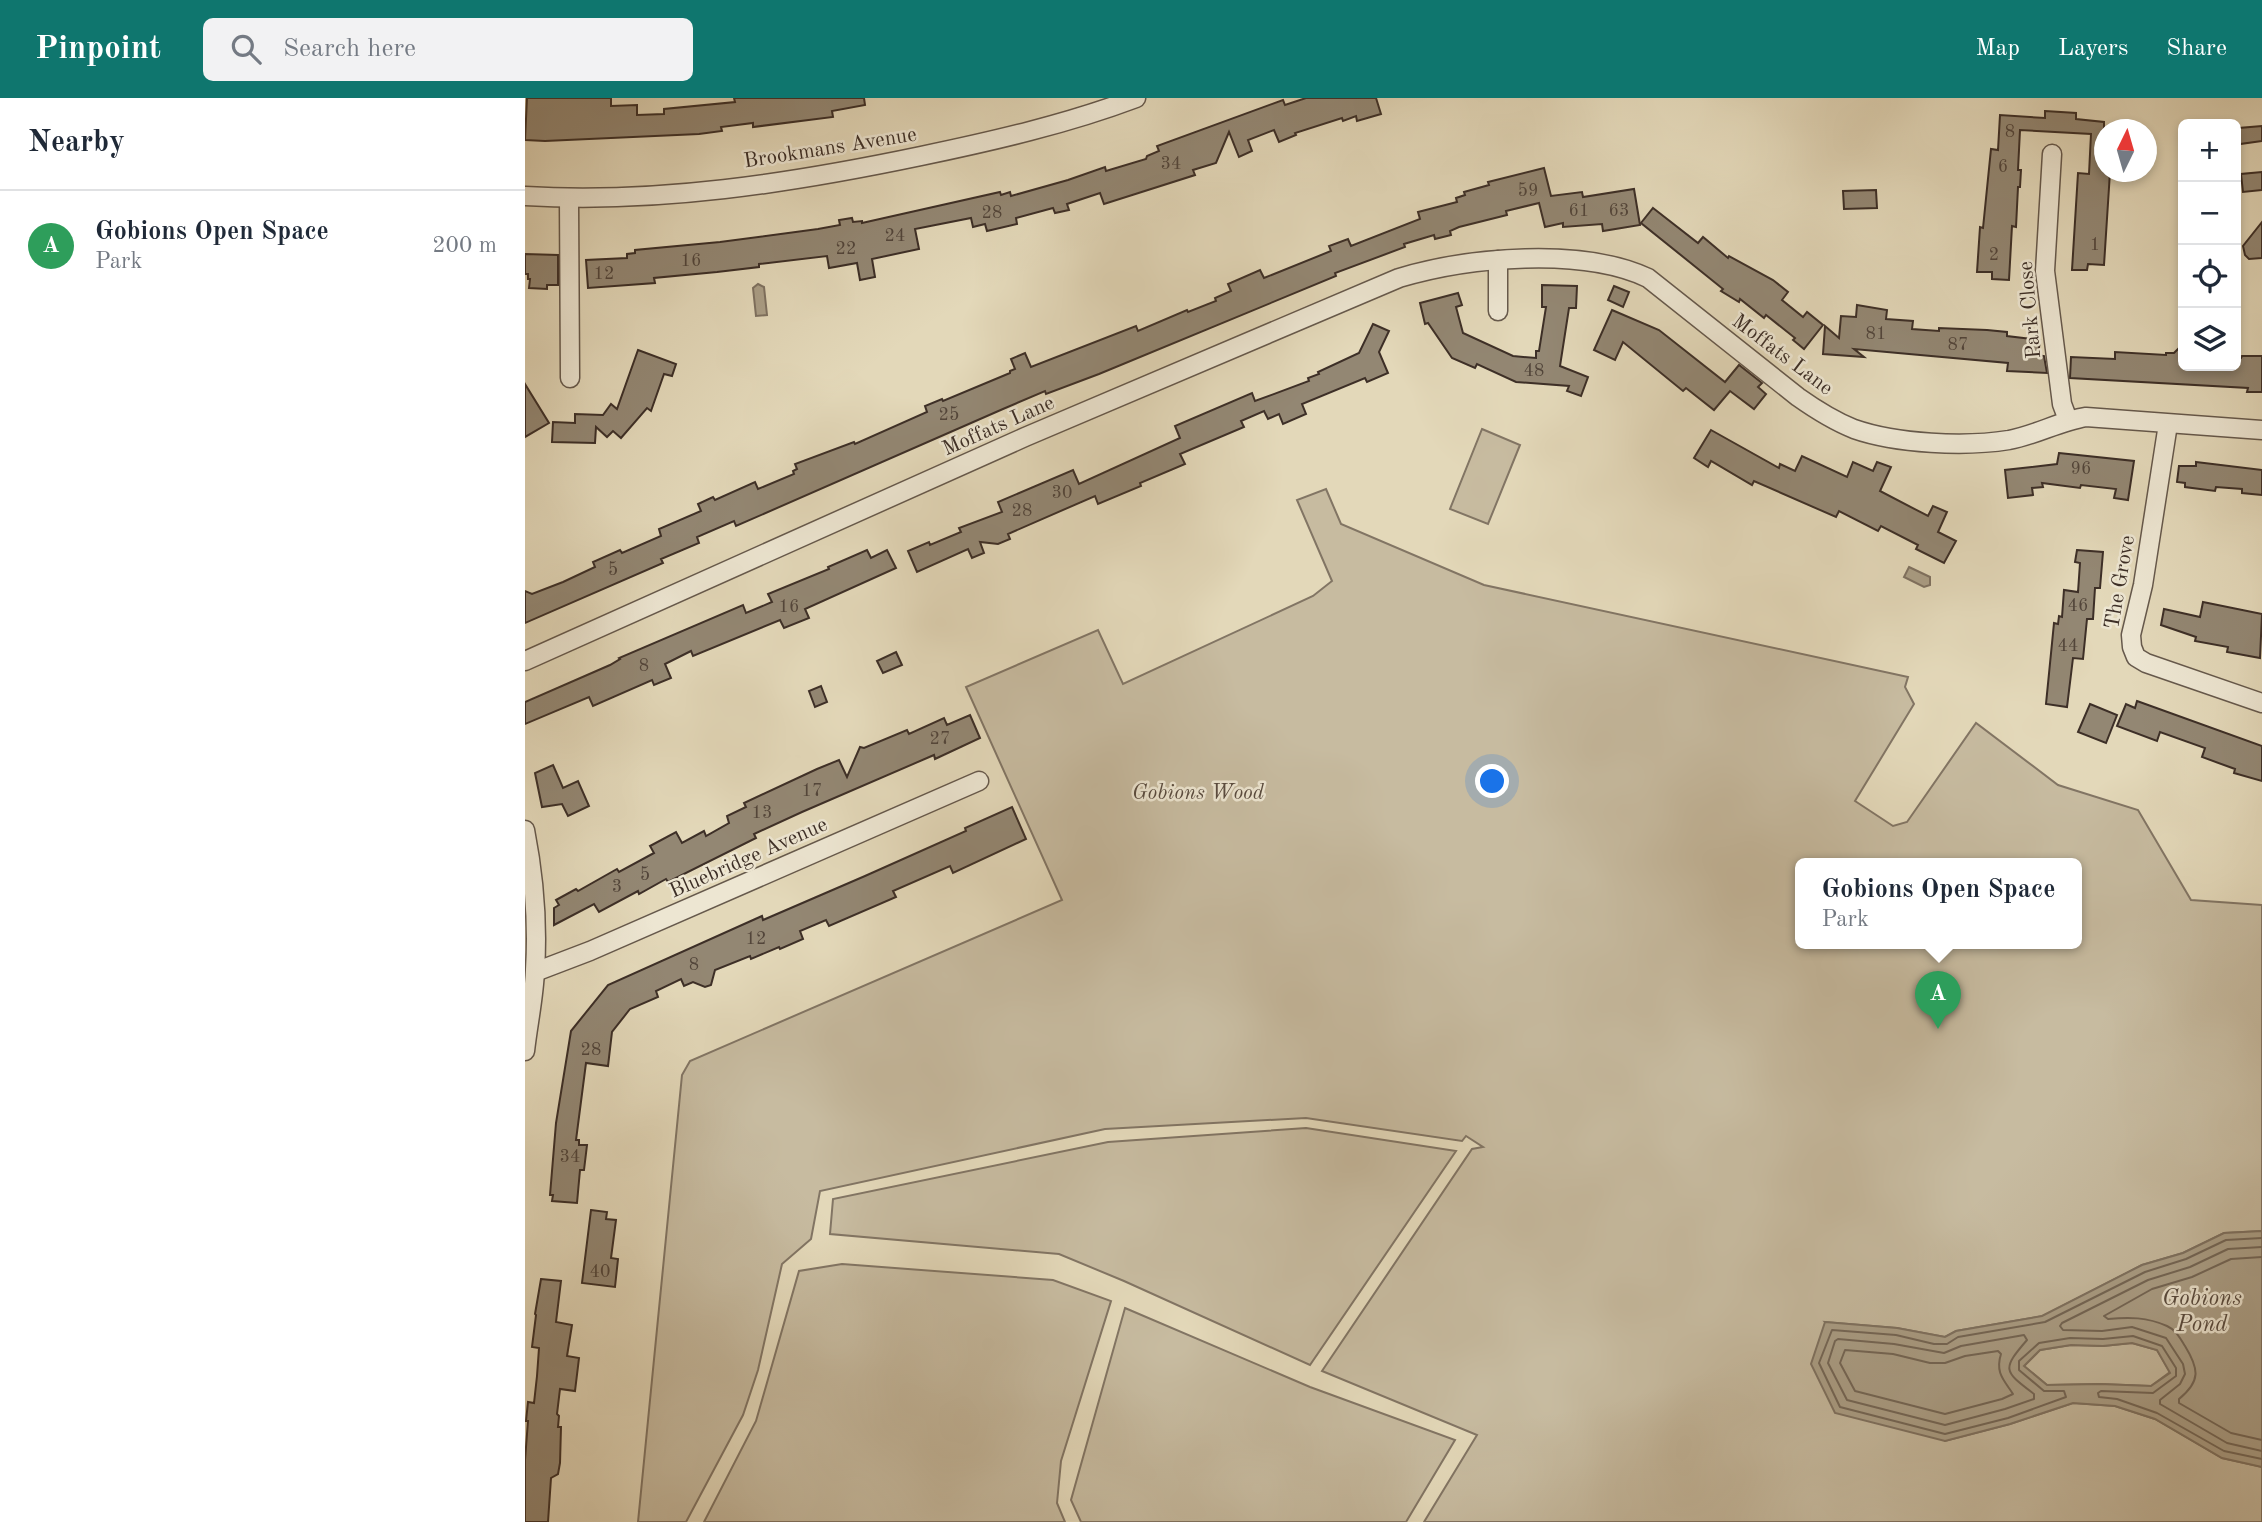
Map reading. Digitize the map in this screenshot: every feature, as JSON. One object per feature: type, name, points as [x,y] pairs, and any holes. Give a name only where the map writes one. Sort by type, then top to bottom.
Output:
[{"type":"street","name":"Brookmans Avenue","points":[[525,196],[569,199],[680,193],[803,178],[979,144],[1136,98]]},
{"type":"street","name":"Park Close","points":[[2052,154],[2045,271],[2062,404],[2068,420]]},
{"type":"street","points":[[569,199],[570,378]]},
{"type":"street","points":[[1498,260],[1498,311]]},
{"type":"street","name":"Moffats Lane","points":[[525,662],[1038,432],[1399,278],[1433,268],[1498,260],[1595,261],[1628,268],[1648,278],[1798,397],[1855,429],[1912,440],[1969,443],[2011,439],[2068,420],[2087,417],[2262,430]]},
{"type":"street","name":"The Grove","points":[[2168,424],[2143,585],[2131,635],[2132,648],[2136,657],[2146,663],[2262,703]]},
{"type":"street","name":"Bluebridge Avenue","points":[[535,972],[590,951],[979,781]]},
{"type":"street","points":[[525,830],[534,893],[535,972],[525,1051]]},
{"type":"green space","points":[[1482,429],[1520,445],[1488,524],[1450,509]]},
{"type":"green space","name":"Gobions Wood","points":[[1326,489],[1341,524],[1484,585],[1908,677],[1905,687],[1914,704],[1855,801],[1893,826],[1907,822],[1976,723],[2058,785],[2138,810],[2191,900],[2262,905],[2262,1231],[2224,1233],[2183,1253],[2142,1265],[2043,1316],[1956,1331],[1945,1337],[1897,1328],[1825,1322],[1945,1441],[2010,1424],[2073,1403],[2115,1406],[2155,1419],[2222,1458],[2262,1467],[2262,1522],[1424,1522],[1477,1435],[1322,1371],[1472,1149],[1483,1147],[1466,1136],[1462,1141],[1306,1118],[1105,1129],[820,1191],[811,1239],[782,1264],[758,1370],[743,1415],[686,1522],[638,1522],[682,1075],[690,1061],[1062,900],[966,687],[1098,630],[1123,684],[1313,596],[1332,581],[1297,500]]},
{"type":"green space","points":[[1306,1128],[1456,1151],[1310,1365],[1059,1254],[830,1234],[833,1199],[1108,1142]]},
{"type":"green space","points":[[842,1264],[1053,1280],[1111,1301],[1061,1461],[1057,1503],[1065,1522],[704,1522],[756,1421],[799,1271]]},
{"type":"green space","points":[[1125,1308],[1310,1387],[1455,1440],[1406,1522],[1081,1522],[1071,1500]]},
{"type":"green space","points":[[2132,1343],[2157,1350],[2170,1372],[2151,1386],[2047,1385],[2024,1366],[2040,1350],[2071,1345]]},
{"type":"water","points":[[758,284],[764,287],[767,315],[756,316],[753,288]]},
{"type":"water","points":[[1909,567],[1930,577],[1930,585],[1924,587],[1904,577]]},
{"type":"water","name":"Gobions Pond","points":[[2262,1231],[2262,1467],[2222,1458],[2155,1419],[2115,1406],[2073,1403],[2010,1424],[1945,1441],[1835,1413],[1811,1364],[1825,1322],[1897,1328],[1945,1337],[1956,1331],[2042,1316],[2142,1265],[2183,1253],[2224,1233]],"holes":[[[2132,1343],[2157,1350],[2170,1373],[2151,1386],[2047,1385],[2024,1366],[2040,1350],[2071,1345]]]},
{"type":"building","points":[[527,98],[611,98],[611,106],[637,105],[637,115],[664,114],[664,109],[735,102],[734,98],[864,98],[865,105],[832,111],[833,117],[753,127],[753,123],[721,127],[722,131],[699,134],[545,141],[525,140]]},
{"type":"building","points":[[1306,98],[1376,98],[1381,114],[1357,121],[1356,116],[1343,121],[1342,118],[1295,133],[1296,135],[1279,142],[1274,130],[1248,140],[1252,151],[1239,157],[1229,132],[1216,163],[1193,170],[1195,175],[1104,204],[1100,193],[1067,204],[1069,210],[1055,213],[1053,208],[1016,218],[1017,224],[987,231],[985,224],[973,227],[971,218],[915,229],[919,249],[872,259],[875,277],[860,280],[857,263],[829,268],[827,256],[759,264],[759,267],[654,278],[655,283],[588,288],[586,260],[627,258],[627,254],[635,253],[635,250],[818,229],[840,225],[839,220],[852,218],[853,222],[862,223],[1000,192],[1001,195],[1010,192],[1011,196],[1105,167],[1106,171],[1146,159],[1159,151],[1157,146],[1283,100],[1285,105]]},
{"type":"building","points":[[2045,111],[2076,113],[2076,119],[2094,121],[2094,182],[2109,182],[2104,265],[2088,264],[2087,270],[2072,270],[2078,173],[2089,174],[2091,134],[2020,130],[2020,187],[2016,227],[2012,226],[2009,280],[1992,279],[1992,272],[1977,272],[1980,227],[1983,228],[1991,149],[1998,150],[2000,115],[2045,118]]},
{"type":"building","points":[[2262,126],[2262,141],[2241,144],[2241,128]]},
{"type":"building","points":[[1544,168],[1551,196],[1582,192],[1583,197],[1634,189],[1640,225],[1603,231],[1602,224],[1563,227],[1563,223],[1545,227],[1539,203],[1506,211],[1507,215],[1459,227],[1450,231],[1451,235],[1435,239],[1434,235],[1404,244],[1405,247],[1335,273],[1336,276],[1099,374],[1046,394],[1045,391],[736,526],[734,521],[697,537],[699,543],[661,559],[663,563],[525,623],[525,591],[532,594],[563,582],[595,567],[593,562],[661,536],[659,529],[701,511],[698,504],[713,497],[715,500],[755,482],[758,489],[794,474],[793,471],[797,469],[795,464],[854,442],[855,444],[927,412],[925,406],[1010,373],[1015,369],[1011,359],[1025,353],[1031,367],[1136,326],[1138,331],[1216,301],[1215,298],[1231,291],[1228,284],[1260,270],[1264,278],[1331,251],[1329,246],[1348,239],[1351,246],[1420,219],[1418,212],[1457,202],[1456,198],[1465,195],[1464,192],[1489,185],[1488,182]]},
{"type":"building","points":[[2262,172],[2262,190],[2243,192],[2241,174]]},
{"type":"building","points":[[1876,190],[1877,208],[1844,209],[1843,191]]},
{"type":"building","points":[[1653,208],[1698,243],[1703,237],[1728,258],[1729,256],[1773,280],[1788,292],[1782,300],[1803,317],[1807,312],[1823,325],[1804,349],[1793,340],[1795,338],[1766,315],[1764,318],[1740,299],[1739,302],[1721,291],[1723,289],[1641,223]]},
{"type":"building","points":[[2262,222],[2262,258],[2249,259],[2243,246]]},
{"type":"building","points":[[525,254],[558,255],[558,285],[547,285],[547,289],[529,288],[530,279],[528,274],[525,274]]},
{"type":"building","points":[[1542,285],[1577,286],[1576,308],[1569,308],[1560,366],[1588,377],[1581,396],[1567,391],[1569,386],[1516,382],[1477,364],[1475,368],[1452,358],[1428,323],[1425,324],[1420,303],[1458,293],[1462,305],[1456,307],[1463,333],[1513,356],[1536,358],[1546,307],[1542,307]]},
{"type":"building","points":[[1614,286],[1629,292],[1623,307],[1608,300]]},
{"type":"building","points":[[1857,305],[1887,310],[1886,319],[1913,321],[1912,329],[1987,330],[2007,332],[2007,336],[2040,340],[2038,355],[2044,356],[2047,373],[2007,371],[2008,363],[1854,349],[1864,357],[1823,354],[1825,326],[1839,338],[1841,316],[1856,317]]},
{"type":"building","points":[[1612,310],[1659,330],[1725,382],[1739,365],[1762,383],[1758,387],[1766,394],[1754,409],[1730,391],[1714,410],[1686,388],[1683,391],[1623,342],[1615,360],[1594,350]]},
{"type":"building","points":[[1373,324],[1389,331],[1379,352],[1388,373],[1367,382],[1365,378],[1302,404],[1306,414],[1283,424],[1279,414],[1268,419],[1264,411],[1241,421],[1244,427],[1180,454],[1185,464],[1140,483],[1141,486],[1098,504],[1095,496],[1008,534],[1010,539],[998,544],[980,542],[984,553],[972,558],[968,549],[917,572],[908,551],[929,542],[930,545],[961,532],[959,528],[1002,512],[998,502],[1073,470],[1079,484],[1180,438],[1175,426],[1252,393],[1255,401],[1309,381],[1308,378],[1319,374],[1318,372],[1359,353]]},
{"type":"building","points":[[2178,349],[2178,371],[2241,371],[2242,356],[2262,356],[2262,392],[2247,392],[2248,388],[2070,378],[2071,357],[2115,359],[2115,352],[2166,355]]},
{"type":"building","points":[[638,350],[676,364],[672,376],[664,374],[651,411],[647,408],[621,438],[613,431],[607,437],[596,427],[595,443],[552,442],[553,422],[575,423],[575,414],[603,415],[611,404],[617,409]]},
{"type":"building","points":[[525,384],[549,423],[525,437]]},
{"type":"building","points":[[1711,430],[1779,468],[1780,464],[1795,471],[1802,456],[1847,477],[1853,462],[1873,471],[1877,462],[1891,467],[1880,491],[1928,516],[1933,506],[1947,512],[1938,532],[1956,541],[1944,563],[1916,549],[1918,545],[1881,526],[1878,531],[1839,511],[1836,517],[1754,481],[1752,485],[1711,461],[1708,467],[1694,458]]},
{"type":"building","points":[[2059,453],[2134,461],[2128,500],[2114,498],[2116,489],[2042,483],[2043,487],[2032,488],[2033,495],[2008,498],[2005,470],[2057,464]]},
{"type":"building","points":[[2196,462],[2262,470],[2262,495],[2242,493],[2242,489],[2216,487],[2215,491],[2185,487],[2185,483],[2177,482],[2179,466],[2196,466]]},
{"type":"building","points":[[867,550],[871,558],[887,550],[896,568],[805,609],[809,618],[784,628],[780,620],[693,656],[691,651],[665,664],[671,678],[654,685],[652,680],[593,706],[589,697],[525,724],[525,702],[743,605],[746,613],[772,602],[768,594]]},
{"type":"building","points":[[2077,550],[2103,552],[2100,588],[2095,588],[2093,619],[2087,619],[2083,659],[2073,658],[2067,707],[2046,704],[2054,623],[2058,624],[2059,616],[2062,617],[2064,590],[2078,592],[2080,563],[2075,562]]},
{"type":"building","points":[[2203,602],[2262,614],[2260,658],[2227,652],[2228,647],[2195,641],[2196,637],[2161,625],[2164,609],[2200,617]]},
{"type":"building","points":[[896,652],[902,665],[883,673],[877,661]]},
{"type":"building","points":[[821,686],[827,702],[815,707],[809,691]]},
{"type":"building","points":[[2137,701],[2262,746],[2262,781],[2234,773],[2235,769],[2202,757],[2205,748],[2160,732],[2157,741],[2117,726],[2126,704],[2135,708]]},
{"type":"building","points":[[2090,704],[2117,715],[2106,743],[2078,732]]},
{"type":"building","points":[[970,715],[980,738],[935,759],[934,755],[754,834],[756,838],[668,882],[666,879],[639,894],[638,891],[599,912],[594,904],[554,925],[554,908],[559,905],[556,900],[654,853],[650,846],[676,832],[682,843],[704,831],[706,836],[729,823],[727,816],[746,807],[744,803],[817,769],[839,760],[847,777],[860,747],[864,748],[907,730],[909,734],[944,718],[947,725]]},
{"type":"building","points":[[553,765],[563,788],[578,781],[589,806],[568,816],[562,804],[542,807],[535,773]]},
{"type":"building","points":[[1012,807],[1026,839],[953,873],[950,866],[893,891],[896,897],[829,926],[826,920],[800,931],[803,939],[780,949],[779,947],[751,959],[750,956],[715,970],[711,985],[705,987],[693,982],[684,986],[681,979],[656,991],[658,997],[630,1009],[612,1032],[608,1066],[586,1063],[576,1140],[579,1140],[579,1145],[587,1145],[584,1170],[580,1170],[577,1203],[552,1201],[553,1195],[550,1195],[556,1123],[571,1031],[608,985],[762,916],[763,920],[865,876],[966,831],[965,828]]},
{"type":"building","points":[[591,1210],[607,1212],[606,1219],[616,1220],[611,1258],[618,1259],[615,1287],[582,1283]]},
{"type":"building","points":[[541,1279],[561,1281],[556,1322],[572,1325],[567,1356],[579,1358],[575,1391],[560,1389],[557,1414],[558,1427],[561,1427],[560,1463],[558,1474],[551,1478],[548,1522],[525,1522],[526,1421],[528,1402],[534,1403],[537,1376],[539,1348],[532,1347]]},
{"type":"place","name":"Gobions Open Space","points":[[1938,1029]]}]
